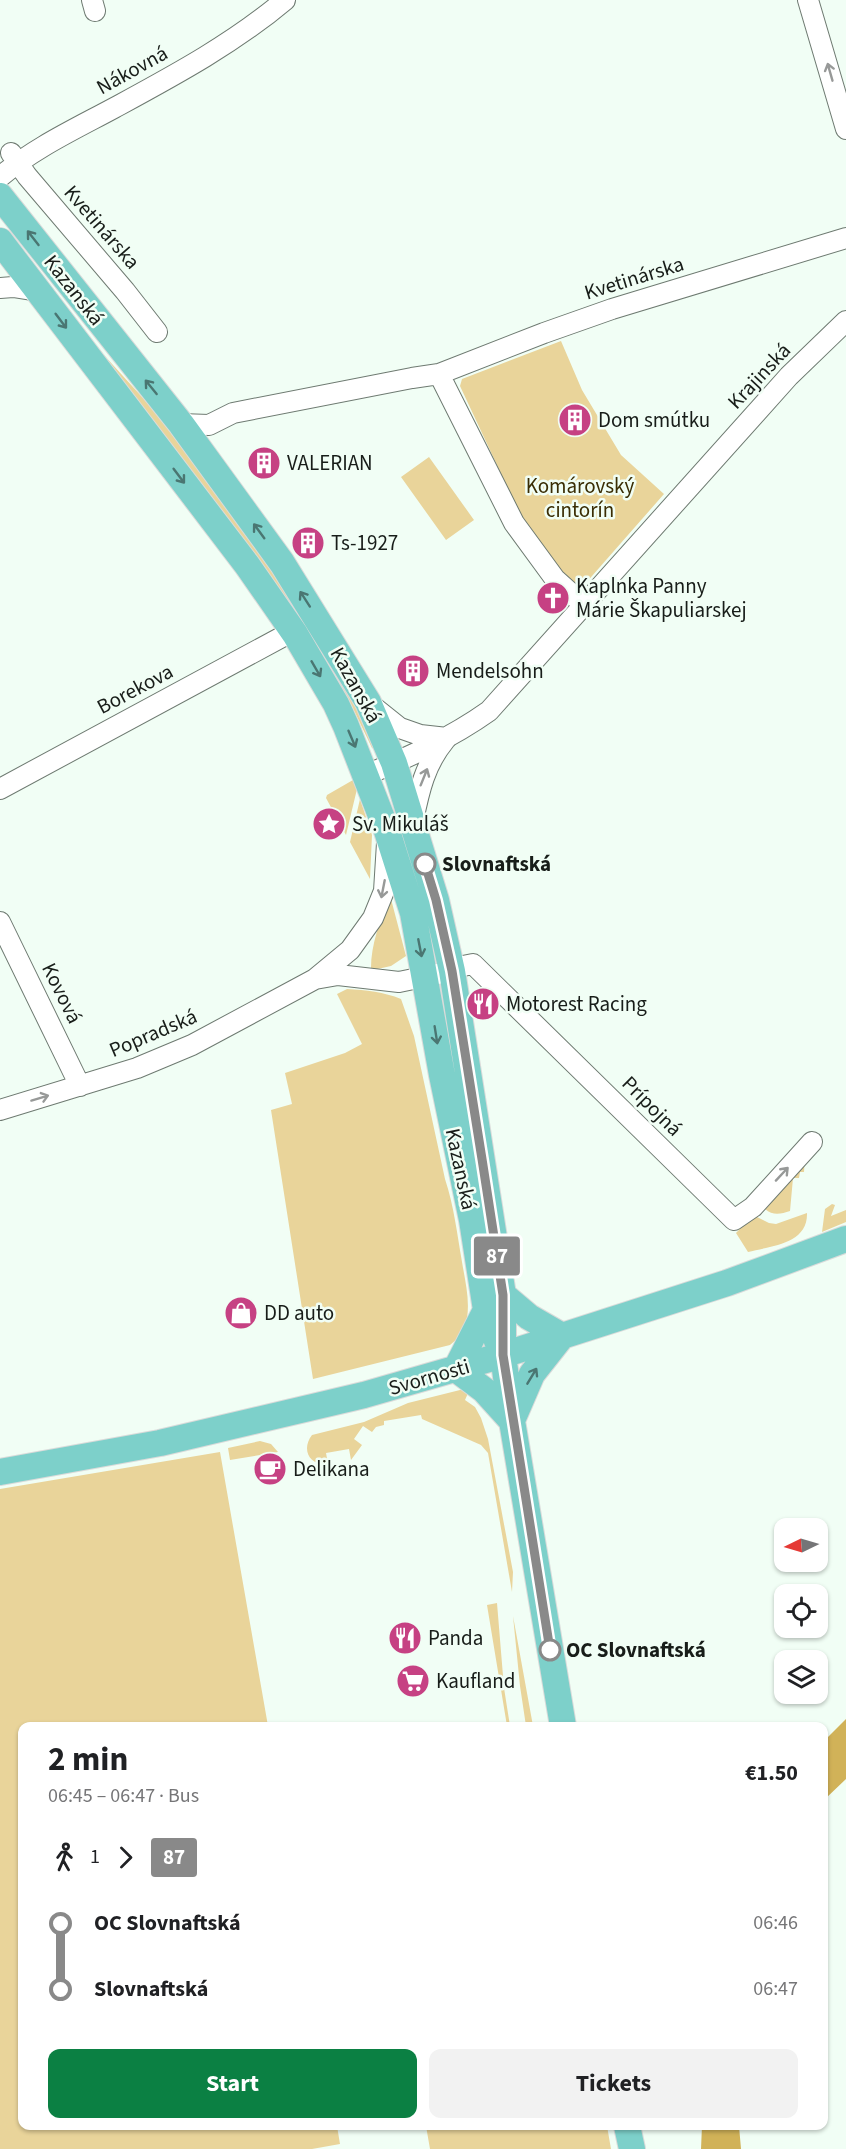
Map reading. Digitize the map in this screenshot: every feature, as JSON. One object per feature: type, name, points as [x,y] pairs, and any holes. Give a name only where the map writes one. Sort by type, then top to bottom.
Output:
[{"type":"main road","name":"Kazanská","points":[[0,195],[181,424],[282,563],[368,702],[394,763],[413,821],[436,900],[452,971],[503,1355]]},
{"type":"main road","name":"Kazanská","points":[[0,241],[247,565],[293,631],[336,704],[387,831],[413,913],[442,1075],[472,1220],[495,1303]]},
{"type":"main road","name":"Svornosti","points":[[0,1472],[113,1453],[250,1424],[364,1395],[562,1336],[727,1282],[846,1239]]},
{"type":"main road","points":[[495,1303],[529,1317],[562,1336],[532,1374],[512,1421],[484,1390],[456,1369],[495,1303]]},
{"type":"main road","points":[[503,1355],[561,1722]]},
{"type":"main road","points":[[628,2130],[632,2149]]},
{"type":"street","name":"Nákovná","points":[[0,177],[14,158],[216,51],[285,0]]},
{"type":"street","points":[[808,0],[846,129]]},
{"type":"street","name":"Kvetinárska","points":[[14,158],[157,332]]},
{"type":"street","name":"Kvetinárska","points":[[181,424],[209,425],[233,413],[439,374],[612,309],[846,238]]},
{"type":"street","points":[[0,288],[13,287],[38,291]]},
{"type":"street","name":"Krajinská","points":[[366,775],[447,738],[489,711],[789,376],[846,321]]},
{"type":"street","points":[[439,374],[514,523],[555,579],[584,605]]},
{"type":"street","points":[[209,425],[210,465]]},
{"type":"street","name":"Borekova","points":[[0,789],[293,631]]},
{"type":"street","points":[[368,702],[400,728],[420,735],[447,738]]},
{"type":"street","points":[[413,821],[422,778],[435,752],[447,738]]},
{"type":"street","name":"Popradská","points":[[0,1110],[137,1068],[192,1045],[315,979],[350,950],[373,918],[384,891],[387,831]]},
{"type":"street","name":"Kovová","points":[[0,922],[80,1086]]},
{"type":"street","name":"Prípojná","points":[[452,971],[473,963],[734,1220],[753,1207],[812,1142]]},
{"type":"street","name":"Popradská","points":[[315,979],[338,975],[399,982],[452,971]]},
{"type":"green space","points":[[5,229],[103,354],[152,408],[271,566],[347,687],[376,749],[372,748],[349,700]]},
{"type":"green space","name":"Komárovský cintorín","points":[[561,341],[582,390],[621,455],[664,494],[585,584],[576,585],[569,581],[525,525],[460,386],[462,379]]},
{"type":"green space","points":[[429,457],[474,520],[446,540],[401,477]]},
{"type":"green space","points":[[353,780],[357,789],[346,835],[326,798],[327,795]]},
{"type":"green space","points":[[360,799],[372,835],[370,879],[350,842]]},
{"type":"green space","points":[[388,899],[391,899],[406,956],[391,966],[373,970],[371,959],[374,942]]},
{"type":"green space","points":[[347,989],[375,992],[401,999],[414,1036],[453,1210],[467,1290],[468,1311],[464,1330],[450,1345],[313,1379],[271,1110],[292,1104],[285,1073],[345,1053],[362,1044],[337,994]]},
{"type":"green space","points":[[805,1155],[804,1172],[800,1172],[799,1178],[793,1178],[790,1211],[771,1213],[765,1209],[765,1204]]},
{"type":"green space","points":[[832,1204],[835,1205],[831,1216],[846,1210],[846,1222],[822,1232],[825,1209]]},
{"type":"green space","points":[[807,1213],[806,1223],[801,1231],[795,1237],[777,1245],[748,1252],[736,1233],[751,1217],[755,1216],[776,1224]]},
{"type":"green space","points":[[464,1389],[469,1391],[465,1400],[475,1407],[488,1439],[513,1572],[512,1592],[488,1453],[481,1445],[422,1419],[421,1415],[384,1421],[384,1425],[376,1427],[372,1432],[363,1426],[354,1439],[362,1445],[351,1460],[349,1449],[326,1453],[328,1464],[316,1462],[307,1451],[312,1435],[364,1422],[408,1403]]},
{"type":"green space","points":[[260,1441],[271,1444],[278,1452],[230,1460],[228,1448]]},
{"type":"green space","points":[[220,1452],[267,1722],[18,1722],[18,2130],[338,2130],[340,2144],[312,2149],[0,2149],[0,1489]]},
{"type":"green space","points":[[497,1603],[504,1688],[509,1722],[506,1722],[487,1605]]},
{"type":"green space","points":[[513,1616],[532,1722],[525,1722]]},
{"type":"green space","points":[[427,2130],[608,2130],[611,2149],[430,2149]]},
{"type":"shaded area","points":[[846,1719],[846,1779],[828,1796],[828,1737]]},
{"type":"shaded area","points":[[702,2130],[739,2130],[741,2149],[701,2149]]},
{"type":"bus line","name":"87","points":[[425,864],[436,900],[452,971],[482,1159],[503,1295],[503,1355],[512,1421],[550,1650]]},
{"type":"place","name":"Dom smútku","points":[[575,420]]},
{"type":"place","name":"VALERIAN","points":[[264,463]]},
{"type":"place","name":"Ts-1927","points":[[308,543]]},
{"type":"place","name":"Kaplnka Panny Márie Škapuliarskej","points":[[553,598]]},
{"type":"place","name":"Mendelsohn","points":[[413,671]]},
{"type":"place","name":"Sv. Mikuláš","points":[[329,824]]},
{"type":"place","name":"Slovnaftská","points":[[425,864]]},
{"type":"place","name":"Motorest Racing","points":[[483,1004]]},
{"type":"place","name":"DD auto","points":[[241,1313]]},
{"type":"place","name":"Delikana","points":[[270,1469]]},
{"type":"place","name":"Panda","points":[[405,1638]]},
{"type":"place","name":"OC Slovnaftská","points":[[550,1650]]},
{"type":"place","name":"Kaufland","points":[[413,1681]]}]
